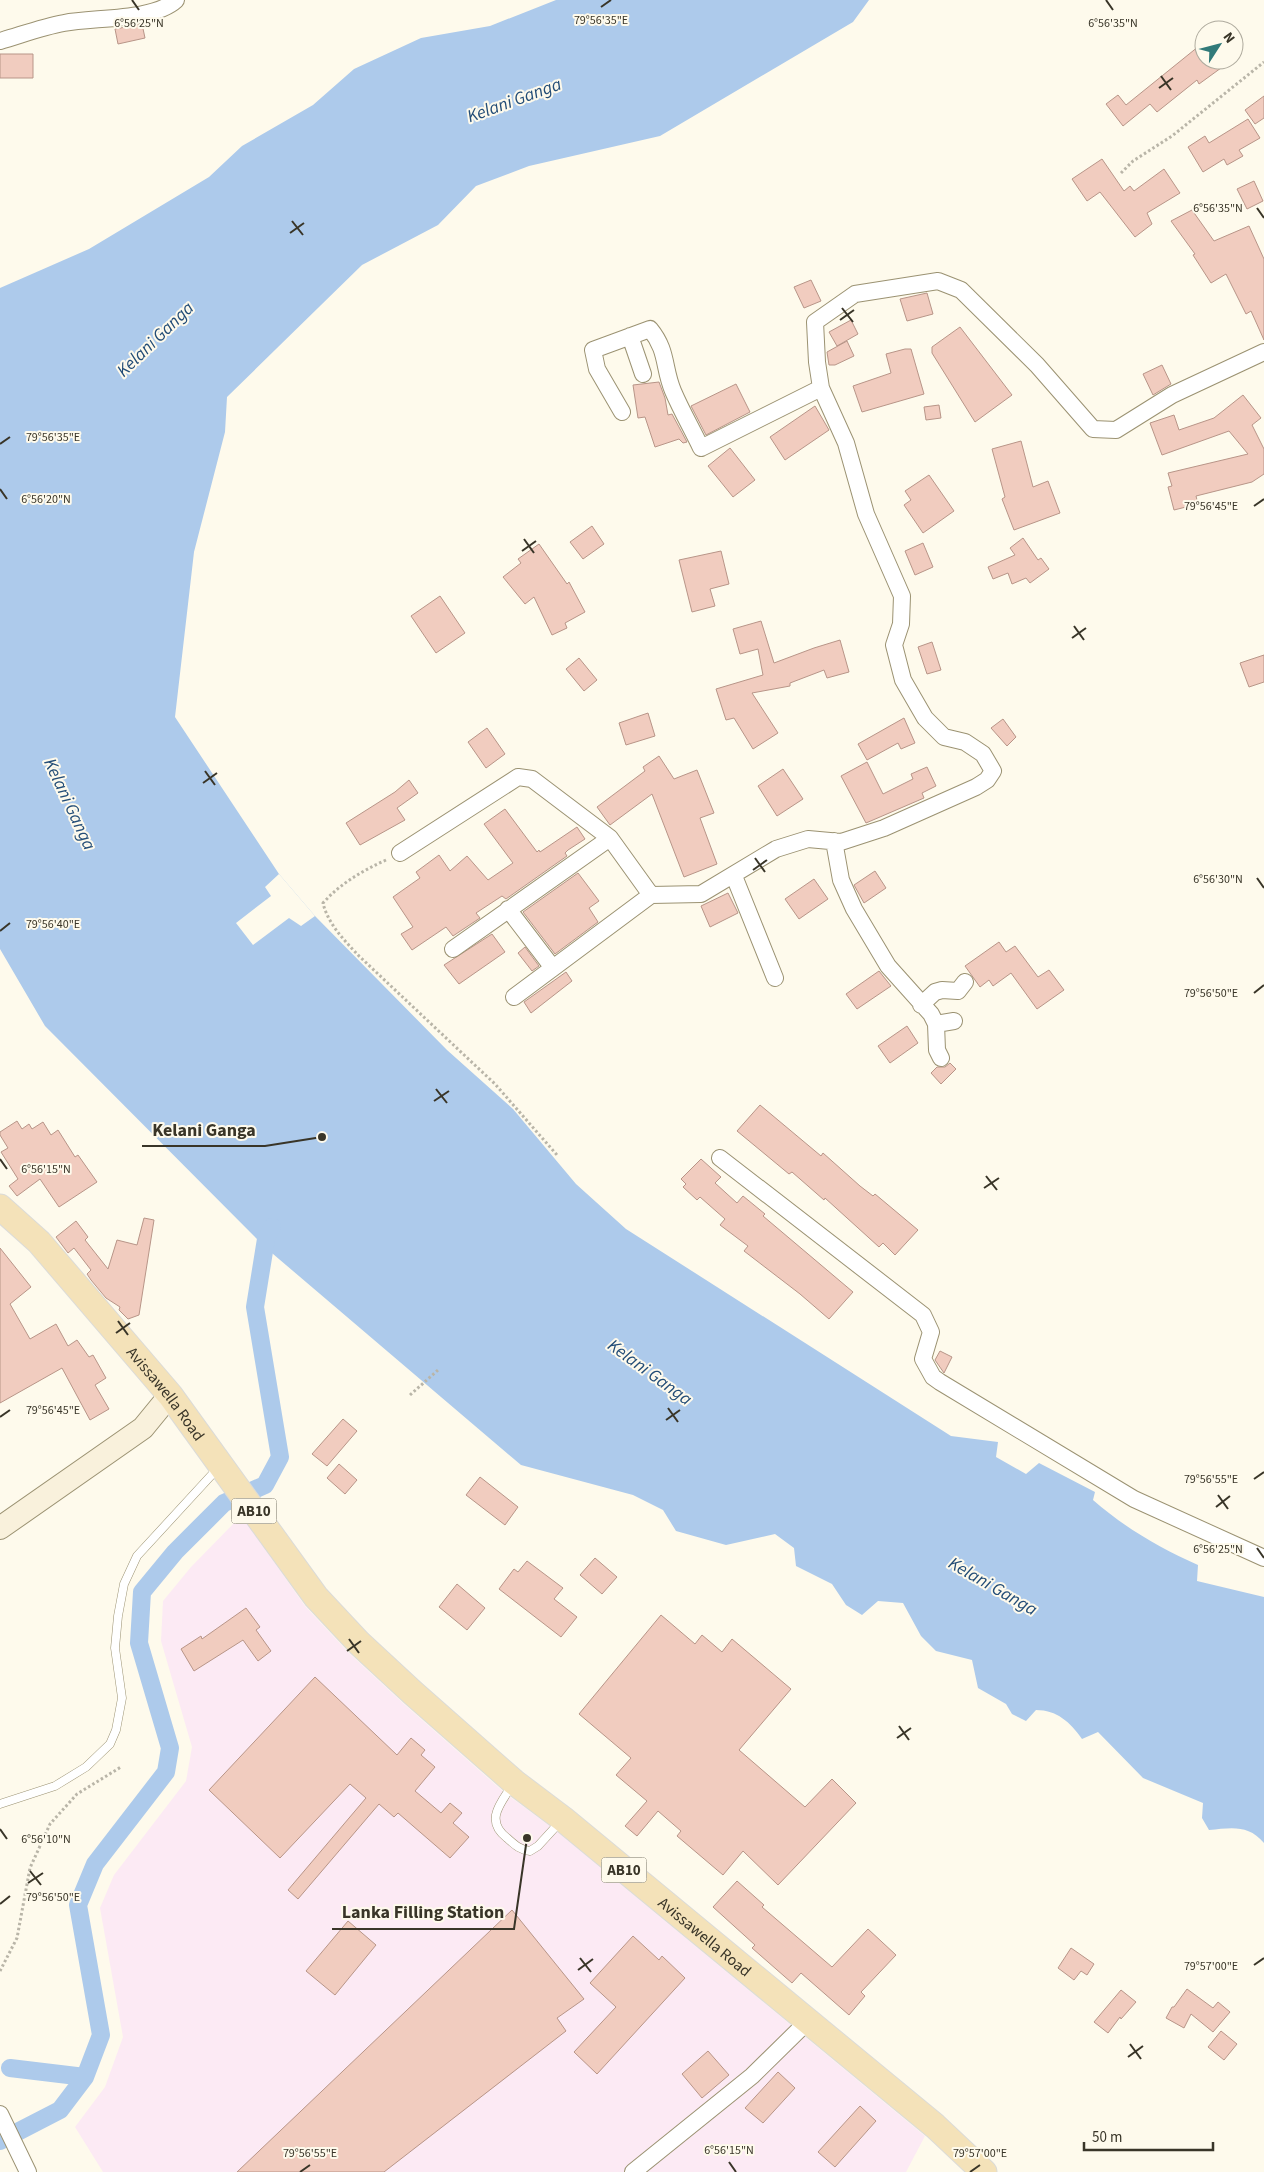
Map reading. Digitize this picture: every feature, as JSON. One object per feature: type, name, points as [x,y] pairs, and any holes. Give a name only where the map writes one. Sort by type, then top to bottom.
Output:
[{"type":"main road","name":"Avissawella Road","points":[[0,1207],[39,1242],[170,1395],[316,1597],[359,1643],[514,1782],[563,1818],[935,2126],[984,2172]]},
{"type":"main road","points":[[0,1528],[143,1428],[170,1395]]},
{"type":"street","points":[[0,41],[62,23],[145,14],[169,7],[176,0]]},
{"type":"street","points":[[514,997],[651,895],[701,894],[734,876],[776,849],[808,839],[842,842],[884,828],[959,795],[987,780],[992,771],[983,754],[965,742],[944,737],[925,718],[903,680],[894,645],[901,624],[902,596],[866,514],[846,444],[821,388],[817,362],[815,322],[855,294],[938,281],[961,290],[968,296],[1037,365],[1094,429],[1116,430],[1172,395],[1264,352]]},
{"type":"street","points":[[622,412],[597,369],[593,350],[650,328],[666,356],[672,389],[701,448],[821,388]]},
{"type":"street","points":[[630,336],[643,374]]},
{"type":"street","points":[[400,853],[518,777],[524,776],[532,779],[610,838],[651,895]]},
{"type":"street","points":[[453,950],[610,838]]},
{"type":"street","points":[[834,841],[841,880],[854,909],[888,966],[936,1024],[937,1050],[940,1058]]},
{"type":"street","points":[[734,876],[775,978]]},
{"type":"street","points":[[508,909],[553,968]]},
{"type":"street","points":[[921,1005],[936,992],[942,990],[958,991],[964,982]]},
{"type":"street","points":[[936,1024],[954,1021]]},
{"type":"street","points":[[720,1158],[923,1314],[931,1332],[923,1359],[933,1377],[1134,1499],[1264,1558]]},
{"type":"street","points":[[634,2172],[752,2076],[808,2021]]},
{"type":"street","points":[[0,2114],[28,2172]]},
{"type":"lane","points":[[0,1804],[55,1786],[86,1767],[110,1744],[116,1730],[122,1698],[116,1648],[118,1616],[124,1584],[137,1556],[224,1469]]},
{"type":"lane","points":[[514,1782],[496,1810],[495,1820],[498,1831],[521,1850],[530,1851],[538,1846],[563,1818]]},
{"type":"path","points":[[1121,173],[1132,162],[1172,136],[1264,62]]},
{"type":"path","points":[[400,853],[356,874],[332,893],[323,903],[326,914],[339,934],[359,956],[495,1084],[557,1155]]},
{"type":"path","points":[[410,1395],[438,1370]]},
{"type":"path","points":[[0,1971],[17,1938],[30,1868],[50,1824],[77,1794],[121,1767]]},
{"type":"shaded area","points":[[243,1518],[305,1606],[349,1653],[404,1704],[505,1793],[554,1829],[925,2136],[906,2172],[103,2172],[75,2127],[105,2087],[123,2037],[100,1908],[114,1875],[186,1781],[192,1747],[161,1641],[163,1601],[191,1567],[236,1521]]},
{"type":"water","points":[[556,0],[869,0],[853,22],[660,136],[529,166],[476,186],[438,225],[362,265],[227,397],[225,432],[194,552],[175,717],[279,874],[315,916],[447,1050],[513,1109],[576,1184],[626,1229],[951,1436],[998,1442],[996,1457],[1026,1474],[1039,1463],[1095,1492],[1093,1500],[1118,1520],[1170,1552],[1198,1565],[1197,1581],[1264,1597],[1264,1843],[1258,1837],[1245,1830],[1232,1828],[1209,1830],[1202,1818],[1203,1803],[1143,1778],[1098,1732],[1082,1739],[1068,1722],[1050,1712],[1036,1710],[1026,1721],[1012,1714],[1006,1704],[978,1688],[972,1660],[936,1651],[921,1636],[903,1603],[878,1601],[862,1615],[846,1605],[832,1584],[796,1566],[794,1548],[775,1534],[726,1545],[676,1531],[663,1510],[633,1495],[521,1465],[266,1248],[45,1026],[0,949],[0,288],[89,249],[209,177],[242,146],[313,105],[354,69],[421,38],[490,26]]},
{"type":"pier","points":[[279,874],[315,916],[301,926],[289,918],[253,945],[236,923],[271,896],[265,887]]},
{"type":"building","points":[[142,24],[145,38],[118,44],[115,29]]},
{"type":"building","points":[[1194,50],[1194,70],[1218,70],[1199,84],[1197,80],[1157,112],[1150,104],[1123,126],[1106,104],[1118,95],[1126,105]]},
{"type":"building","points":[[0,54],[33,54],[33,78],[0,78]]},
{"type":"building","points":[[1264,96],[1264,118],[1255,124],[1245,110]]},
{"type":"building","points":[[1248,119],[1260,138],[1239,150],[1243,156],[1227,165],[1224,159],[1203,172],[1188,147],[1205,136],[1209,143]]},
{"type":"building","points":[[1102,159],[1124,191],[1130,186],[1134,191],[1164,169],[1180,193],[1147,213],[1152,224],[1135,237],[1100,192],[1087,201],[1072,179]]},
{"type":"building","points":[[1254,181],[1263,201],[1247,209],[1237,189]]},
{"type":"building","points":[[1192,210],[1214,241],[1249,226],[1264,259],[1264,340],[1251,311],[1246,314],[1226,274],[1211,283],[1193,255],[1195,254],[1171,221]]},
{"type":"building","points":[[811,280],[821,301],[804,308],[794,287]]},
{"type":"building","points":[[927,293],[933,314],[907,321],[900,299]]},
{"type":"building","points":[[851,320],[858,334],[837,346],[829,332]]},
{"type":"building","points":[[960,327],[1012,395],[975,422],[932,353],[932,347]]},
{"type":"building","points":[[847,341],[854,356],[835,365],[829,365],[827,352]]},
{"type":"building","points":[[911,349],[924,394],[862,412],[853,386],[891,373],[886,354]]},
{"type":"building","points":[[1162,365],[1171,384],[1153,395],[1143,374]]},
{"type":"building","points":[[659,382],[665,398],[668,415],[672,414],[687,442],[683,443],[679,439],[655,447],[645,417],[638,418],[633,385]]},
{"type":"building","points":[[736,384],[750,412],[706,435],[691,406]]},
{"type":"building","points":[[1243,395],[1261,418],[1252,425],[1264,449],[1264,474],[1252,482],[1196,496],[1198,504],[1174,510],[1168,487],[1172,486],[1168,473],[1248,454],[1229,431],[1162,455],[1150,423],[1174,415],[1179,430],[1214,418]]},
{"type":"building","points":[[939,405],[941,418],[926,420],[924,407]]},
{"type":"building","points":[[815,406],[829,430],[785,460],[770,437]]},
{"type":"building","points":[[1021,441],[1033,487],[1048,481],[1060,513],[1014,530],[1002,499],[1005,497],[992,449]]},
{"type":"building","points":[[730,448],[755,480],[733,497],[708,466]]},
{"type":"building","points":[[929,475],[954,511],[923,533],[904,505],[911,500],[905,491]]},
{"type":"building","points":[[592,526],[604,544],[583,559],[570,542]]},
{"type":"building","points":[[1023,538],[1038,560],[1041,558],[1049,569],[1030,583],[1026,578],[1012,584],[1008,573],[993,579],[988,567],[1015,555],[1010,548]]},
{"type":"building","points":[[923,543],[933,567],[915,575],[905,551]]},
{"type":"building","points":[[539,544],[567,584],[569,582],[585,612],[565,623],[567,628],[552,635],[534,597],[525,604],[503,577],[521,563],[518,559]]},
{"type":"building","points":[[721,551],[729,584],[710,589],[715,606],[692,612],[679,560]]},
{"type":"building","points":[[440,596],[465,633],[436,653],[411,616]]},
{"type":"building","points":[[761,621],[774,663],[840,640],[849,672],[827,678],[824,670],[790,683],[790,686],[752,693],[778,733],[753,749],[734,718],[726,720],[716,689],[763,675],[758,649],[740,654],[733,629]]},
{"type":"building","points":[[932,642],[941,670],[927,674],[918,647]]},
{"type":"building","points":[[1264,655],[1264,682],[1249,687],[1240,663]]},
{"type":"building","points":[[579,658],[597,680],[584,691],[566,669]]},
{"type":"building","points":[[648,713],[655,736],[626,745],[619,723]]},
{"type":"building","points":[[904,718],[915,743],[901,749],[898,743],[867,760],[858,744]]},
{"type":"building","points":[[1003,719],[1016,737],[1007,746],[991,728]]},
{"type":"building","points":[[487,728],[505,754],[486,768],[468,742]]},
{"type":"building","points":[[659,756],[674,779],[697,770],[714,813],[700,818],[717,864],[684,877],[652,794],[610,825],[597,807],[645,771],[643,767]]},
{"type":"building","points":[[867,762],[883,794],[913,779],[911,774],[927,767],[936,786],[922,793],[924,798],[866,823],[841,776]]},
{"type":"building","points":[[783,769],[803,799],[777,816],[758,786]]},
{"type":"building","points":[[409,780],[418,793],[397,808],[405,820],[360,845],[346,823],[395,792]]},
{"type":"building","points":[[505,809],[537,852],[539,850],[540,852],[577,827],[585,839],[568,850],[565,853],[567,856],[506,899],[502,896],[476,913],[480,918],[453,936],[446,927],[412,950],[401,934],[413,927],[393,897],[420,878],[416,872],[439,855],[450,871],[467,856],[488,880],[513,863],[484,824]]},
{"type":"building","points":[[875,871],[886,888],[864,903],[854,885]]},
{"type":"building","points":[[578,873],[599,901],[589,908],[598,922],[555,954],[523,912]]},
{"type":"building","points":[[814,879],[828,899],[799,919],[785,899]]},
{"type":"building","points":[[728,893],[738,913],[710,927],[701,906]]},
{"type":"building","points":[[492,934],[505,952],[459,984],[444,965]]},
{"type":"building","points":[[999,942],[1006,952],[1015,946],[1038,977],[1049,970],[1064,990],[1037,1009],[1011,973],[993,986],[989,980],[980,987],[965,966]]},
{"type":"building","points":[[525,947],[539,966],[532,971],[518,953]]},
{"type":"building","points":[[879,971],[891,986],[857,1009],[846,994]]},
{"type":"building","points":[[566,972],[572,981],[531,1013],[524,1002]]},
{"type":"building","points":[[907,1026],[918,1043],[890,1063],[878,1046]]},
{"type":"building","points":[[950,1063],[956,1069],[941,1084],[931,1073],[937,1067],[945,1067]]},
{"type":"building","points":[[760,1105],[821,1156],[823,1153],[860,1186],[873,1196],[875,1194],[918,1230],[895,1255],[883,1243],[879,1247],[825,1198],[824,1200],[792,1172],[789,1174],[737,1131]]},
{"type":"building","points":[[17,1121],[22,1129],[29,1124],[32,1129],[43,1122],[51,1135],[58,1130],[75,1157],[78,1155],[97,1182],[59,1207],[40,1179],[17,1196],[9,1186],[18,1179],[1,1152],[8,1148],[0,1132]]},
{"type":"building","points":[[701,1159],[721,1177],[715,1183],[737,1203],[743,1196],[765,1214],[763,1216],[853,1292],[829,1319],[744,1251],[748,1246],[720,1225],[725,1219],[700,1197],[697,1200],[683,1187],[686,1184],[681,1179]]},
{"type":"building","points":[[144,1218],[154,1220],[139,1315],[128,1319],[119,1310],[120,1307],[106,1298],[91,1280],[87,1274],[91,1270],[74,1248],[68,1253],[56,1237],[76,1221],[88,1237],[85,1240],[108,1269],[117,1240],[137,1245]]},
{"type":"building","points":[[0,1248],[31,1287],[10,1304],[30,1339],[56,1324],[68,1346],[77,1340],[89,1357],[93,1355],[106,1378],[95,1385],[109,1409],[90,1420],[62,1368],[0,1403]]},
{"type":"building","points":[[940,1351],[952,1357],[944,1373],[935,1360]]},
{"type":"building","points":[[343,1419],[357,1431],[327,1466],[312,1454]]},
{"type":"building","points":[[339,1464],[357,1480],[345,1494],[327,1478]]},
{"type":"building","points":[[480,1477],[518,1507],[505,1525],[466,1495]]},
{"type":"building","points":[[595,1558],[617,1577],[602,1594],[580,1575]]},
{"type":"building","points":[[527,1561],[563,1588],[554,1599],[577,1617],[561,1637],[499,1589],[514,1569],[518,1572]]},
{"type":"building","points":[[457,1584],[485,1608],[467,1630],[439,1607]]},
{"type":"building","points":[[246,1608],[260,1627],[256,1630],[271,1651],[258,1661],[243,1640],[194,1671],[181,1649],[201,1636],[202,1639]]},
{"type":"building","points":[[661,1615],[695,1644],[702,1635],[722,1652],[732,1639],[791,1689],[739,1750],[805,1807],[832,1779],[856,1803],[778,1885],[743,1851],[723,1875],[677,1836],[681,1831],[658,1811],[637,1836],[625,1826],[647,1801],[616,1775],[631,1758],[579,1714]]},
{"type":"building","points":[[315,1677],[397,1755],[411,1738],[425,1750],[421,1755],[435,1767],[415,1791],[441,1813],[450,1803],[462,1813],[453,1823],[469,1837],[450,1858],[398,1813],[394,1817],[379,1804],[298,1899],[288,1890],[366,1798],[350,1784],[280,1858],[209,1790]]},
{"type":"building","points":[[737,1881],[764,1905],[762,1907],[832,1967],[868,1929],[896,1955],[861,1992],[865,1996],[849,2015],[801,1973],[792,1983],[752,1948],[755,1945],[713,1907]]},
{"type":"building","points":[[512,1910],[584,1999],[557,2018],[566,2031],[384,2172],[237,2172]]},
{"type":"building","points":[[348,1921],[376,1945],[335,1995],[306,1971]]},
{"type":"building","points":[[633,1936],[659,1960],[662,1956],[685,1978],[597,2074],[574,2052],[616,2007],[590,1983]]},
{"type":"building","points":[[1071,1948],[1094,1964],[1087,1975],[1081,1971],[1074,1980],[1058,1968]]},
{"type":"building","points":[[1187,1989],[1213,2008],[1218,2002],[1230,2012],[1213,2032],[1191,2014],[1184,2028],[1166,2018],[1172,2007],[1174,2007]]},
{"type":"building","points":[[1121,1990],[1136,2002],[1121,2019],[1120,2017],[1108,2033],[1094,2022]]},
{"type":"building","points":[[1221,2031],[1237,2044],[1224,2060],[1208,2047]]},
{"type":"building","points":[[708,2051],[729,2075],[702,2098],[682,2074]]},
{"type":"building","points":[[778,2072],[795,2088],[763,2123],[745,2108]]},
{"type":"building","points":[[860,2106],[876,2121],[835,2167],[818,2152]]},
{"type":"waterway","points":[[0,2141],[60,2110],[85,2077],[101,2035],[78,1905],[95,1864],[166,1772],[170,1748],[139,1643],[142,1592],[175,1552],[224,1503],[265,1485],[280,1457],[255,1307],[266,1239],[272,1227]]},
{"type":"waterway","points":[[10,2068],[85,2077]]},
{"type":"place","name":"Kelani Ganga","points":[[322,1137]]},
{"type":"place","name":"Lanka Filling Station","points":[[527,1838]]}]
